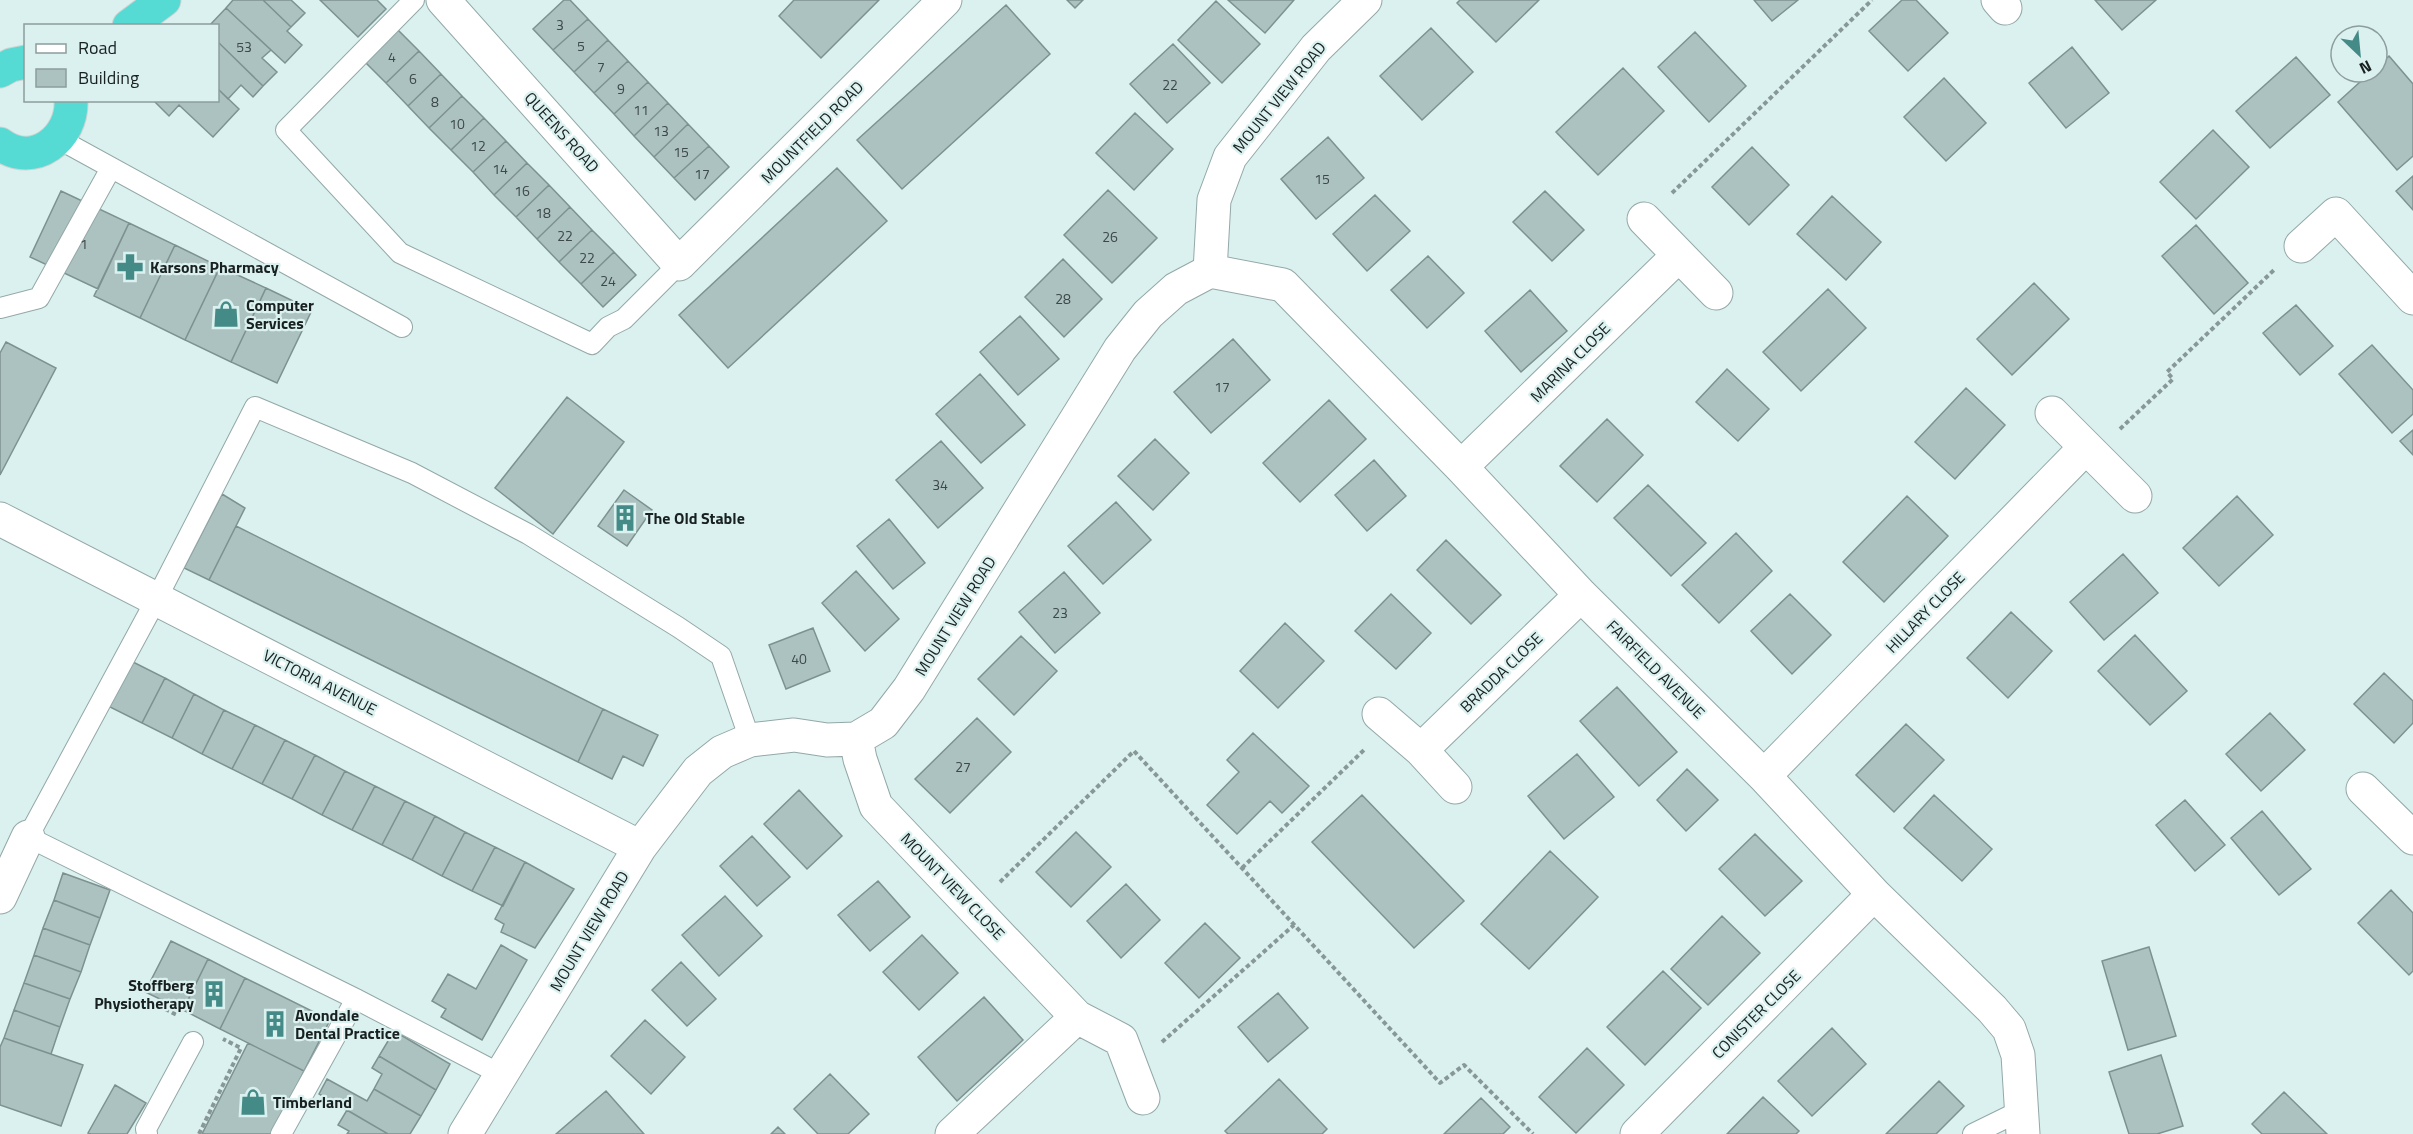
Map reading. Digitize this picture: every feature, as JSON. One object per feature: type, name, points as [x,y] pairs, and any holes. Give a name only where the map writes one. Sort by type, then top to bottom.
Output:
[{"type":"highway","points":[[132,24],[164,0]]},
{"type":"highway","points":[[0,71],[11,65],[24,62]]},
{"type":"highway","points":[[2,154],[34,153],[48,148],[59,139],[67,126],[71,112],[70,102]]},
{"type":"street","name":"QUEENS ROAD","points":[[443,0],[679,264]]},
{"type":"street","name":"MOUNTFIELD ROAD","points":[[679,264],[945,0]]},
{"type":"street","name":"MOUNT VIEW ROAD","points":[[465,1134],[640,847],[698,771],[722,752],[750,740],[794,735],[827,740],[856,739],[883,723],[909,689],[1120,349],[1148,314],[1176,289],[1210,271],[1214,200],[1230,157],[1316,48],[1365,0]]},
{"type":"street","points":[[2301,246],[2336,214],[2413,298]]},
{"type":"street","points":[[1644,219],[1716,293]]},
{"type":"street","name":"MARINA CLOSE","points":[[1461,467],[1679,255]]},
{"type":"street","name":"FAIRFIELD AVENUE","points":[[1210,271],[1283,285],[1461,467],[1581,595],[1764,776],[1874,894],[1992,1009],[2008,1029],[2018,1055],[2022,1122]]},
{"type":"street","points":[[2052,413],[2135,496]]},
{"type":"street","name":"HILLARY CLOSE","points":[[1764,776],[2086,447]]},
{"type":"street","name":"VICTORIA AVENUE","points":[[0,519],[640,847]]},
{"type":"street","name":"BRADDA CLOSE","points":[[1421,750],[1581,595]]},
{"type":"street","points":[[1385,719],[1421,750],[1455,787]]},
{"type":"street","name":"MOUNT VIEW CLOSE","points":[[856,739],[860,759],[876,806],[1077,1017],[1121,1041],[1137,1084]]},
{"type":"street","points":[[2363,789],[2413,838]]},
{"type":"street","points":[[0,897],[28,837]]},
{"type":"street","name":"CONISTER CLOSE","points":[[1637,1134],[1874,894]]},
{"type":"street","points":[[952,1134],[1077,1017]]},
{"type":"lane","points":[[414,0],[286,130],[400,253],[592,344],[608,327],[624,319],[679,264]]},
{"type":"lane","points":[[59,139],[402,327]]},
{"type":"lane","points":[[0,308],[39,298],[111,168]]},
{"type":"lane","points":[[502,1075],[356,999],[28,837],[157,598],[255,407],[422,478],[528,534],[721,656],[750,740]]},
{"type":"lane","points":[[281,1134],[356,999]]},
{"type":"lane","points":[[147,1134],[147,1129],[193,1042]]},
{"type":"lane","points":[[1973,1134],[2022,1122]]},
{"type":"path","points":[[1644,219],[1872,0]]},
{"type":"path","points":[[2086,447],[2111,438],[2172,378],[2166,372],[2301,246]]},
{"type":"path","points":[[1242,868],[1385,719]]},
{"type":"path","points":[[974,907],[1134,751],[1440,1083],[1464,1065],[1533,1134]]},
{"type":"path","points":[[1137,1084],[1294,925]]},
{"type":"building","points":[[233,0],[263,0],[291,27],[287,31],[302,45],[285,63],[226,8]]},
{"type":"building","points":[[263,0],[291,0],[305,13],[291,27]]},
{"type":"building","points":[[320,0],[377,0],[386,9],[358,37]]},
{"type":"building","points":[[564,0],[570,0],[588,19],[553,50],[533,29]]},
{"type":"building","points":[[794,0],[879,0],[821,58],[779,16]]},
{"type":"building","points":[[1067,0],[1083,0],[1075,8]]},
{"type":"building","points":[[1228,0],[1294,0],[1265,33]]},
{"type":"building","points":[[1460,0],[1539,0],[1496,42],[1457,3]]},
{"type":"building","points":[[1754,0],[1798,0],[1772,21]]},
{"type":"building","points":[[1902,0],[1916,0],[1948,33],[1908,71],[1869,31]]},
{"type":"building","points":[[2095,0],[2156,0],[2122,30]]},
{"type":"building","points":[[1216,1],[1260,44],[1222,83],[1178,40]]},
{"type":"building","points":[[1006,5],[1050,54],[902,189],[857,140]]},
{"type":"building","points":[[226,8],[271,50],[262,58],[277,72],[263,86],[219,43],[219,24],[211,24]]},
{"type":"building","points":[[588,19],[608,40],[574,72],[553,50]]},
{"type":"building","points":[[1431,28],[1473,72],[1422,120],[1380,76]]},
{"type":"building","points":[[397,29],[419,51],[386,83],[364,61]]},
{"type":"building","points":[[1695,32],[1746,86],[1709,122],[1658,67]]},
{"type":"building","points":[[608,40],[628,61],[594,93],[574,72]]},
{"type":"building","points":[[219,43],[263,86],[253,97],[241,85],[228,99],[219,90]]},
{"type":"building","points":[[1173,44],[1210,83],[1167,123],[1130,84]]},
{"type":"building","points":[[2072,47],[2109,93],[2066,128],[2029,83]]},
{"type":"building","points":[[419,51],[441,74],[408,106],[386,83]]},
{"type":"building","points":[[2389,56],[2413,84],[2413,156],[2397,170],[2338,102],[2358,84],[2389,84]]},
{"type":"building","points":[[2296,57],[2330,95],[2270,148],[2236,111]]},
{"type":"building","points":[[628,61],[648,82],[614,114],[594,93]]},
{"type":"building","points":[[1623,68],[1664,111],[1598,175],[1556,132]]},
{"type":"building","points":[[441,74],[462,96],[429,128],[408,106]]},
{"type":"building","points":[[1944,78],[1986,123],[1946,161],[1904,117]]},
{"type":"building","points":[[648,82],[668,103],[634,136],[614,114]]},
{"type":"building","points":[[219,90],[239,109],[213,137],[179,105],[169,116],[155,102],[219,102]]},
{"type":"building","points":[[462,96],[484,118],[451,150],[429,128]]},
{"type":"building","points":[[668,103],[688,124],[654,157],[634,136]]},
{"type":"building","points":[[1135,113],[1173,149],[1134,190],[1096,153]]},
{"type":"building","points":[[484,118],[506,141],[473,172],[451,150]]},
{"type":"building","points":[[688,124],[709,146],[674,178],[654,157]]},
{"type":"building","points":[[2213,130],[2249,167],[2196,219],[2160,182]]},
{"type":"building","points":[[1328,137],[1364,178],[1316,219],[1281,179]]},
{"type":"building","points":[[506,141],[527,163],[494,195],[473,172]]},
{"type":"building","points":[[709,146],[729,167],[695,200],[674,178]]},
{"type":"building","points":[[1752,147],[1789,185],[1749,225],[1712,187]]},
{"type":"building","points":[[527,163],[549,185],[516,217],[494,195]]},
{"type":"building","points":[[837,168],[887,221],[728,368],[679,315]]},
{"type":"building","points":[[2413,176],[2413,210],[2396,191]]},
{"type":"building","points":[[549,185],[570,207],[537,239],[516,217]]},
{"type":"building","points":[[1108,190],[1157,238],[1112,283],[1064,235]]},
{"type":"building","points":[[61,191],[129,223],[98,289],[30,257]]},
{"type":"building","points":[[1545,191],[1584,230],[1552,261],[1513,222]]},
{"type":"building","points":[[1375,195],[1410,231],[1367,271],[1333,234]]},
{"type":"building","points":[[1832,196],[1881,242],[1846,280],[1797,234]]},
{"type":"building","points":[[570,207],[592,230],[559,262],[537,239]]},
{"type":"building","points":[[129,223],[175,245],[140,318],[94,296]]},
{"type":"building","points":[[2196,225],[2248,283],[2214,314],[2162,256]]},
{"type":"building","points":[[592,230],[614,252],[581,284],[559,262]]},
{"type":"building","points":[[175,245],[220,267],[185,340],[140,318]]},
{"type":"building","points":[[614,252],[636,275],[603,307],[581,284]]},
{"type":"building","points":[[1428,256],[1464,293],[1427,328],[1391,290]]},
{"type":"building","points":[[1063,259],[1102,299],[1064,337],[1025,297]]},
{"type":"building","name":"Computer Services","points":[[220,267],[266,288],[231,362],[185,340]]},
{"type":"building","points":[[2034,283],[2069,319],[2012,375],[1977,339]]},
{"type":"building","points":[[266,288],[312,310],[277,383],[231,362]]},
{"type":"building","points":[[1828,289],[1866,328],[1801,391],[1763,352]]},
{"type":"building","points":[[1530,290],[1567,331],[1521,372],[1485,331]]},
{"type":"building","points":[[2296,305],[2333,346],[2300,375],[2263,333]]},
{"type":"building","points":[[1020,316],[1059,359],[1018,395],[980,352]]},
{"type":"building","points":[[1233,339],[1270,380],[1211,433],[1174,392]]},
{"type":"building","points":[[6,342],[56,368],[0,475],[0,353]]},
{"type":"building","points":[[2372,345],[2413,390],[2413,414],[2392,433],[2339,374]]},
{"type":"building","points":[[1727,369],[1769,409],[1738,441],[1696,402]]},
{"type":"building","points":[[980,374],[1025,425],[981,463],[936,414]]},
{"type":"building","points":[[1966,388],[2005,425],[1955,479],[1915,442]]},
{"type":"building","points":[[567,397],[624,442],[553,534],[495,488]]},
{"type":"building","points":[[1329,400],[1366,439],[1300,502],[1263,463]]},
{"type":"building","points":[[1607,419],[1643,455],[1597,502],[1560,466]]},
{"type":"building","points":[[2413,430],[2413,455],[2400,441]]},
{"type":"building","points":[[1155,439],[1189,473],[1153,510],[1118,476]]},
{"type":"building","points":[[941,441],[983,488],[938,528],[896,480]]},
{"type":"building","points":[[1374,460],[1406,496],[1367,531],[1335,495]]},
{"type":"building","points":[[1648,485],[1706,543],[1671,576],[1614,518]]},
{"type":"building","name":"The Old Stable","points":[[624,490],[652,510],[627,546],[598,526]]},
{"type":"building","points":[[222,494],[245,508],[209,580],[184,568]]},
{"type":"building","points":[[1907,496],[1948,536],[1884,602],[1843,562]]},
{"type":"building","points":[[2237,496],[2273,535],[2219,586],[2183,548]]},
{"type":"building","points":[[1116,502],[1151,540],[1103,584],[1068,546]]},
{"type":"building","points":[[889,519],[925,563],[893,589],[857,546]]},
{"type":"building","points":[[236,526],[603,709],[578,762],[209,580]]},
{"type":"building","points":[[1736,533],[1772,571],[1719,623],[1682,585]]},
{"type":"building","points":[[1446,540],[1501,595],[1471,624],[1417,570]]},
{"type":"building","points":[[2123,554],[2158,593],[2104,640],[2070,602]]},
{"type":"building","points":[[856,571],[899,619],[865,651],[822,603]]},
{"type":"building","points":[[1064,572],[1100,613],[1055,653],[1019,612]]},
{"type":"building","points":[[1391,594],[1431,633],[1396,669],[1355,631]]},
{"type":"building","points":[[1790,594],[1831,635],[1792,674],[1751,631]]},
{"type":"building","points":[[2011,612],[2052,651],[2008,698],[1967,658]]},
{"type":"building","points":[[1285,623],[1324,661],[1278,708],[1240,671]]},
{"type":"building","points":[[813,628],[830,671],[786,689],[769,645]]},
{"type":"building","points":[[2135,635],[2187,691],[2150,725],[2098,671]]},
{"type":"building","points":[[1021,636],[1057,671],[1014,715],[978,679]]},
{"type":"building","points":[[131,661],[165,678],[142,723],[108,706]]},
{"type":"building","points":[[2384,673],[2413,701],[2413,723],[2394,743],[2354,704]]},
{"type":"building","points":[[165,678],[194,694],[172,738],[142,723]]},
{"type":"building","points":[[1617,687],[1677,752],[1639,786],[1580,721]]},
{"type":"building","points":[[194,694],[224,710],[202,754],[172,738]]},
{"type":"building","points":[[603,709],[658,735],[643,766],[623,756],[612,779],[578,762]]},
{"type":"building","points":[[224,710],[255,725],[232,769],[202,754]]},
{"type":"building","points":[[2270,713],[2305,750],[2261,791],[2226,754]]},
{"type":"building","points":[[977,718],[1011,752],[950,813],[915,779]]},
{"type":"building","points":[[1906,724],[1944,760],[1894,812],[1856,775]]},
{"type":"building","points":[[255,725],[285,740],[262,784],[232,769]]},
{"type":"building","points":[[1253,733],[1309,786],[1282,813],[1270,801],[1237,834],[1207,805],[1239,772],[1227,760]]},
{"type":"building","points":[[285,740],[315,755],[292,799],[262,784]]},
{"type":"building","points":[[1577,754],[1614,797],[1564,839],[1528,796]]},
{"type":"building","points":[[315,755],[345,771],[322,815],[292,799]]},
{"type":"building","points":[[1687,769],[1718,800],[1686,831],[1657,800]]},
{"type":"building","points":[[345,771],[375,786],[352,830],[322,815]]},
{"type":"building","points":[[375,786],[405,801],[382,845],[352,830]]},
{"type":"building","points":[[799,790],[842,836],[807,869],[764,824]]},
{"type":"building","points":[[1362,795],[1464,901],[1414,948],[1312,842]]},
{"type":"building","points":[[1934,795],[1992,849],[1962,881],[1904,828]]},
{"type":"building","points":[[2185,800],[2225,845],[2195,871],[2156,825]]},
{"type":"building","points":[[405,801],[435,816],[412,860],[382,845]]},
{"type":"building","points":[[2262,811],[2311,869],[2279,895],[2231,838]]},
{"type":"building","points":[[435,816],[465,832],[442,876],[412,860]]},
{"type":"building","points":[[465,832],[495,847],[472,891],[442,876]]},
{"type":"building","points":[[1076,832],[1111,867],[1071,907],[1036,872]]},
{"type":"building","points":[[1755,834],[1802,881],[1765,916],[1719,869]]},
{"type":"building","points":[[752,836],[790,877],[757,906],[720,866]]},
{"type":"building","points":[[495,847],[525,862],[503,906],[472,891]]},
{"type":"building","points":[[1550,851],[1598,897],[1529,969],[1481,924]]},
{"type":"building","points":[[525,862],[574,889],[535,948],[501,932],[504,924],[495,919]]},
{"type":"building","points":[[63,873],[110,890],[100,918],[54,900]]},
{"type":"building","points":[[878,881],[910,917],[870,951],[838,915]]},
{"type":"building","points":[[1126,884],[1160,920],[1121,958],[1087,921]]},
{"type":"building","points":[[2391,890],[2413,913],[2413,971],[2409,975],[2358,923]]},
{"type":"building","points":[[725,896],[762,936],[719,976],[682,935]]},
{"type":"building","points":[[54,900],[100,918],[90,945],[43,928]]},
{"type":"building","points":[[1722,916],[1760,953],[1708,1005],[1671,969]]},
{"type":"building","points":[[1205,923],[1240,958],[1199,998],[1165,963]]},
{"type":"building","points":[[43,928],[90,945],[81,972],[34,955]]},
{"type":"building","points":[[922,935],[958,973],[919,1010],[883,972]]},
{"type":"building","points":[[171,941],[208,959],[183,1010],[145,992]]},
{"type":"building","points":[[501,945],[527,960],[482,1040],[441,1017],[446,1009],[432,1001],[448,974],[476,989]]},
{"type":"building","points":[[2149,947],[2176,1036],[2128,1050],[2102,961]]},
{"type":"building","points":[[34,955],[81,972],[70,999],[24,983]]},
{"type":"building","name":"Stoffberg Physiotherapy","points":[[208,959],[245,978],[220,1029],[183,1010]]},
{"type":"building","points":[[681,962],[716,999],[687,1026],[652,990]]},
{"type":"building","points":[[1663,971],[1701,1008],[1645,1065],[1607,1027]]},
{"type":"building","name":"Avondale Dental Practice","points":[[245,978],[330,1020],[304,1071],[220,1029]]},
{"type":"building","points":[[24,983],[70,999],[60,1027],[14,1010]]},
{"type":"building","points":[[1278,993],[1308,1028],[1268,1062],[1238,1027]]},
{"type":"building","points":[[984,997],[1023,1040],[957,1101],[918,1057]]},
{"type":"building","points":[[14,1010],[60,1027],[51,1054],[4,1038]]},
{"type":"building","points":[[645,1020],[685,1057],[651,1094],[611,1056]]},
{"type":"building","points":[[1832,1028],[1866,1064],[1812,1116],[1778,1081]]},
{"type":"building","points":[[394,1031],[450,1064],[436,1090],[379,1056]]},
{"type":"building","points":[[4,1038],[83,1065],[61,1126],[0,1105],[0,1047]]},
{"type":"building","name":"Timberland","points":[[248,1043],[304,1071],[273,1134],[202,1134]]},
{"type":"building","points":[[1587,1048],[1624,1085],[1576,1133],[1539,1097]]},
{"type":"building","points":[[2161,1055],[2183,1126],[2157,1134],[2129,1134],[2109,1072]]},
{"type":"building","points":[[379,1056],[436,1090],[421,1116],[374,1089],[382,1074],[372,1068]]},
{"type":"building","points":[[830,1074],[869,1114],[848,1134],[818,1134],[794,1109]]},
{"type":"building","points":[[327,1079],[367,1101],[374,1089],[421,1116],[410,1134],[388,1134],[319,1094]]},
{"type":"building","points":[[1279,1079],[1327,1129],[1322,1134],[1228,1134],[1225,1131]]},
{"type":"building","points":[[1939,1081],[1964,1106],[1936,1134],[1886,1134]]},
{"type":"building","points":[[115,1085],[146,1103],[127,1134],[88,1133]]},
{"type":"building","points":[[606,1091],[644,1134],[556,1134]]},
{"type":"building","points":[[2284,1092],[2327,1134],[2262,1134],[2252,1124]]},
{"type":"building","points":[[1763,1097],[1799,1131],[1796,1134],[1727,1134]]},
{"type":"building","points":[[1481,1098],[1510,1127],[1503,1134],[1444,1134]]},
{"type":"building","points":[[347,1110],[388,1134],[347,1134],[349,1131],[338,1125]]},
{"type":"building","points":[[778,1127],[785,1134],[771,1134]]},
{"type":"place","name":"Karsons Pharmacy","points":[[130,267]]},
{"type":"place","name":"Computer Services","points":[[226,314]]},
{"type":"place","name":"The Old Stable","points":[[625,518]]},
{"type":"place","name":"Stoffberg Physiotherapy","points":[[214,994]]},
{"type":"place","name":"Avondale Dental Practice","points":[[275,1024]]},
{"type":"place","name":"Timberland","points":[[253,1102]]}]
